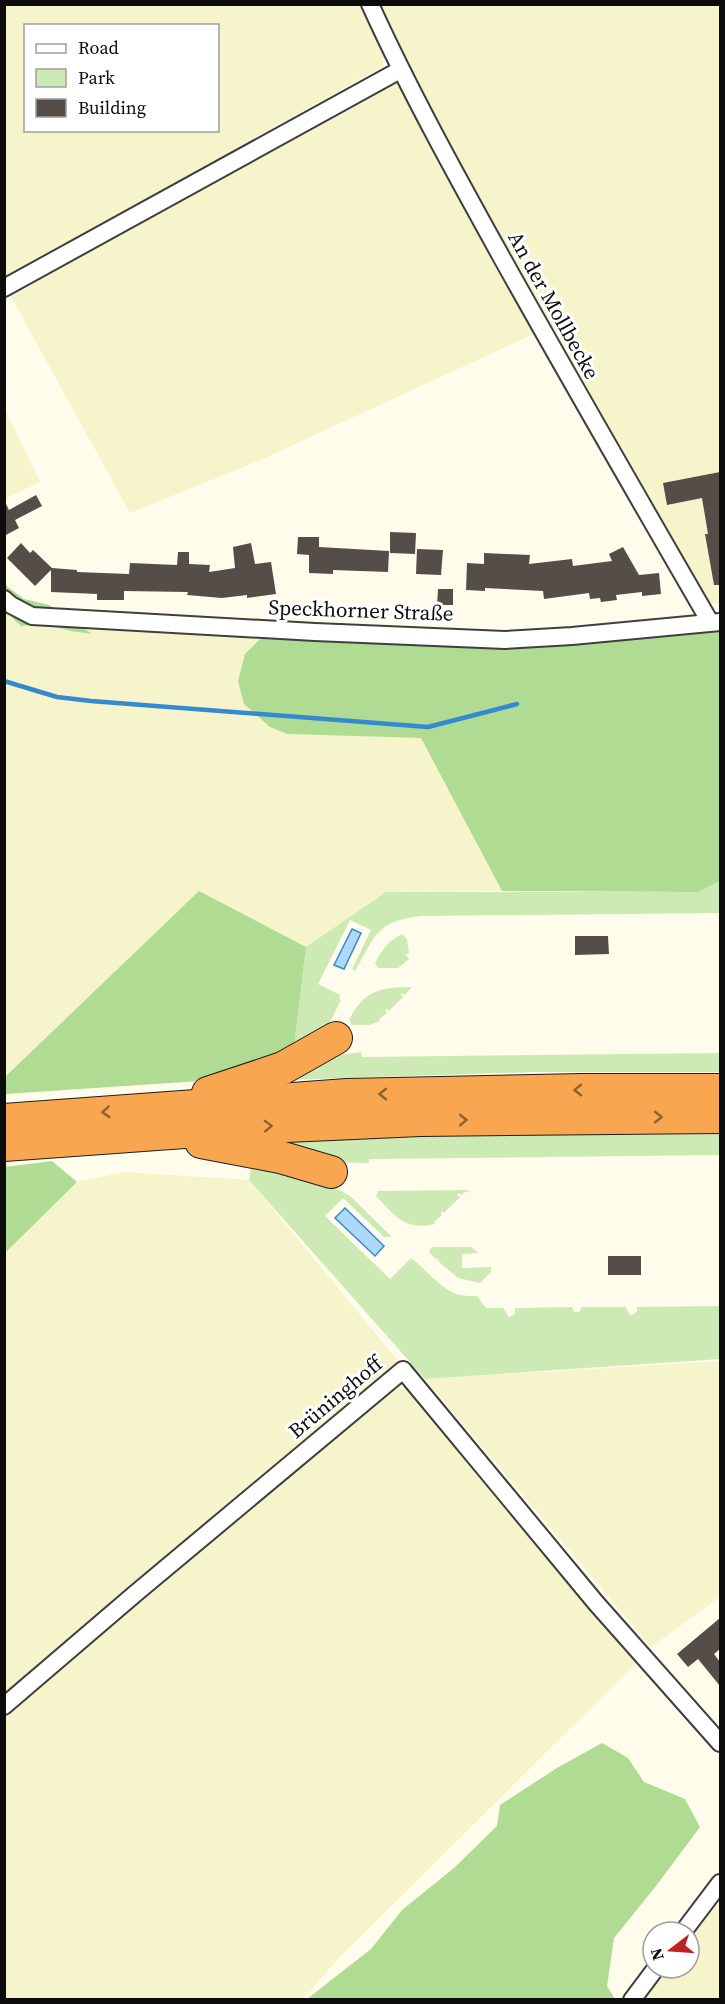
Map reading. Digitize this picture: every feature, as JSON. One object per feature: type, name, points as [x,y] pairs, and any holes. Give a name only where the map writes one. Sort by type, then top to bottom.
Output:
[{"type":"highway","points":[[164,1107],[283,1068],[336,1038]]},
{"type":"highway","points":[[4,1120],[347,1095],[582,1090],[720,1090]]},
{"type":"highway","points":[[4,1145],[240,1128],[420,1120],[720,1117]]},
{"type":"highway","points":[[147,1134],[280,1156],[331,1172]]},
{"type":"street","name":"An der Mollbecke","points":[[370,4],[400,70],[437,141],[551,346],[715,622]]},
{"type":"street","points":[[4,288],[400,70]]},
{"type":"street","name":"Speckhorner Straße","points":[[4,599],[11,606],[32,616],[505,640],[715,622]]},
{"type":"street","name":"Brüninghoff","points":[[4,1706],[403,1370],[596,1603],[720,1743]]},
{"type":"street","points":[[692,1920],[720,1883]]},
{"type":"street","points":[[632,2000],[647,1980]]},
{"type":"green space","points":[[5,5],[363,5],[385,52],[382,67],[5,277]]},
{"type":"green space","points":[[378,5],[720,5],[720,603],[707,603],[559,347],[441,131]]},
{"type":"green space","points":[[392,80],[401,82],[534,334],[256,462],[130,513],[10,295]]},
{"type":"green space","points":[[5,410],[40,482],[4,499]]},
{"type":"green space","points":[[4,584],[24,599],[49,605],[92,634],[44,624],[21,626],[5,611]]},
{"type":"green space","points":[[4,589],[34,609],[262,619],[258,715],[270,727],[287,734],[421,738],[502,891],[386,892],[306,947],[199,891],[5,1078]]},
{"type":"green space","points":[[720,629],[720,881],[698,892],[502,891],[421,738],[287,734],[270,727],[244,704],[238,681],[245,654],[263,636]]},
{"type":"green space","points":[[720,881],[720,913],[406,918],[386,926],[379,932],[355,971],[352,969],[371,930],[350,920],[318,984],[340,995],[341,1000],[327,1028],[293,1055],[306,947],[386,892],[698,892]]},
{"type":"green space","points":[[199,891],[306,947],[293,1055],[229,1079],[5,1094],[4,1078]]},
{"type":"green space","points":[[402,934],[407,939],[409,954],[405,954],[409,959],[398,968],[378,968],[375,963],[383,950]]},
{"type":"green space","points":[[412,987],[405,995],[401,994],[403,997],[389,1011],[385,1010],[387,1013],[379,1019],[380,1021],[369,1025],[352,1025],[349,1020],[361,1002],[374,992]]},
{"type":"green space","points":[[361,1052],[362,1057],[720,1053],[720,1072],[536,1072],[281,1080],[331,1056]]},
{"type":"green space","points":[[720,1134],[720,1155],[369,1159],[369,1163],[324,1162],[258,1140],[444,1135]]},
{"type":"green space","points":[[52,1161],[77,1182],[5,1253],[5,1167]]},
{"type":"green space","points":[[252,1162],[331,1185],[350,1196],[392,1237],[384,1237],[343,1198],[325,1216],[390,1279],[411,1258],[450,1291],[461,1295],[477,1296],[486,1308],[503,1308],[509,1317],[515,1314],[515,1308],[572,1307],[574,1312],[579,1312],[582,1307],[626,1307],[630,1316],[637,1312],[637,1307],[720,1306],[720,1359],[425,1379],[249,1180]]},
{"type":"green space","points":[[124,1172],[249,1180],[403,1367],[5,1695],[5,1253],[77,1182]]},
{"type":"green space","points":[[468,1190],[469,1193],[466,1191],[462,1195],[459,1193],[457,1195],[460,1197],[444,1213],[442,1211],[442,1215],[434,1222],[435,1224],[425,1226],[401,1220],[376,1196],[378,1191]]},
{"type":"green space","points":[[432,1247],[471,1247],[479,1253],[462,1254],[462,1268],[491,1267],[491,1272],[480,1283],[458,1278],[438,1261],[439,1258],[436,1259],[429,1252]]},
{"type":"green space","points":[[720,1361],[720,1597],[651,1647],[425,1379]]},
{"type":"green space","points":[[412,1388],[639,1660],[337,1960],[303,1999],[5,1999],[4,1712],[384,1390]]},
{"type":"green space","points":[[602,1743],[628,1758],[644,1782],[685,1799],[700,1827],[614,1938],[607,1986],[615,1999],[307,1999],[371,1949],[402,1910],[454,1868],[497,1826],[500,1805],[557,1768]]},
{"type":"green space","points":[[717,1902],[720,1908],[720,1999],[639,2000],[654,1980],[701,1980],[701,1921]]},
{"type":"water","points":[[352,929],[361,933],[344,969],[334,965]]},
{"type":"water","points":[[345,1208],[384,1246],[375,1256],[335,1218]]},
{"type":"building","points":[[720,472],[720,585],[714,585],[705,534],[708,534],[702,498],[667,505],[663,483]]},
{"type":"building","points":[[36,495],[42,506],[15,520],[19,528],[4,536],[4,500],[9,510]]},
{"type":"building","points":[[390,532],[416,533],[415,554],[390,553]]},
{"type":"building","points":[[298,537],[319,537],[319,547],[389,551],[388,572],[333,570],[333,574],[309,573],[309,555],[297,554]]},
{"type":"building","points":[[21,543],[30,553],[33,550],[52,568],[77,570],[77,572],[129,574],[130,563],[177,565],[178,552],[189,552],[189,564],[210,565],[209,572],[235,568],[233,547],[251,543],[255,564],[271,562],[276,594],[247,598],[247,595],[222,598],[187,595],[188,592],[124,591],[124,600],[97,600],[97,594],[51,592],[51,570],[35,586],[7,558]]},
{"type":"building","points":[[623,547],[639,575],[659,573],[661,594],[642,596],[642,592],[616,595],[617,600],[601,602],[600,598],[590,599],[589,593],[544,599],[543,591],[485,588],[485,591],[466,590],[467,563],[484,564],[484,553],[530,555],[529,564],[572,559],[573,566],[612,561],[609,554]]},
{"type":"building","points":[[417,549],[443,550],[441,575],[416,574]]},
{"type":"building","points":[[438,589],[453,589],[453,605],[437,605]]},
{"type":"building","points":[[575,936],[608,936],[609,954],[575,955]]},
{"type":"building","points":[[608,1256],[641,1256],[641,1275],[608,1275]]},
{"type":"building","points":[[720,1618],[720,1649],[714,1654],[720,1662],[720,1686],[698,1659],[688,1667],[677,1654]]},
{"type":"waterway","points":[[4,681],[57,697],[91,701],[428,727],[517,704]]}]
